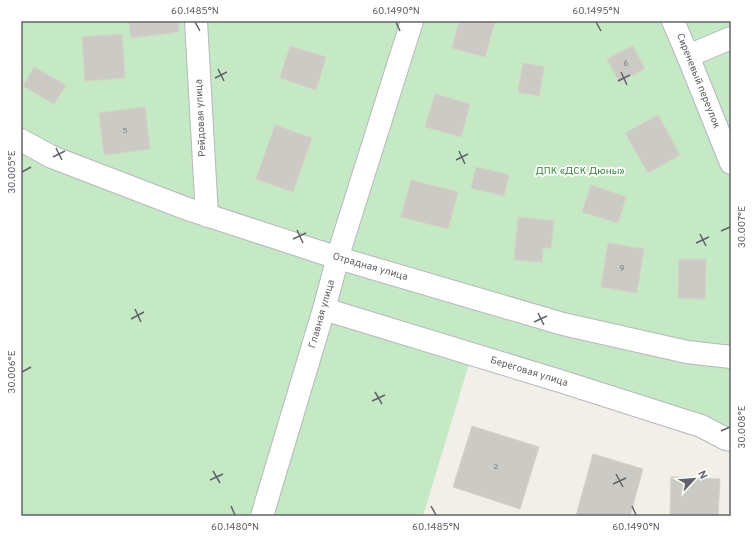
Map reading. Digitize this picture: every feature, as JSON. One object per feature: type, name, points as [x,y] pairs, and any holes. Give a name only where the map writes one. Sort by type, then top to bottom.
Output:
[{"type":"street","name":"Рейдовая улица","points":[[196,21],[207,216]]},
{"type":"street","name":"Главная улица","points":[[262,516],[338,258],[412,21]]},
{"type":"street","name":"Сиреневый переулок","points":[[673,21],[731,163]]},
{"type":"street","points":[[688,56],[731,38]]},
{"type":"street","name":"Отрадная улица","points":[[21,140],[52,157],[184,208],[338,258],[563,324],[687,352],[731,357]]},
{"type":"street","name":"Береговая улица","points":[[324,309],[701,426],[726,439],[731,440]]},
{"type":"green space","name":"ДПК «ДСК Дюны»","points":[[21,21],[731,21],[731,440],[472,354],[423,516],[21,516]]},
{"type":"building","points":[[129,21],[178,21],[179,32],[131,38]]},
{"type":"building","points":[[459,21],[495,21],[485,57],[452,48]]},
{"type":"building","points":[[122,34],[125,78],[85,81],[82,37]]},
{"type":"building","points":[[290,46],[326,57],[316,90],[280,78]]},
{"type":"building","points":[[633,46],[645,69],[619,82],[607,59]]},
{"type":"building","points":[[523,63],[544,67],[539,96],[518,92]]},
{"type":"building","points":[[34,67],[66,85],[54,104],[23,86]]},
{"type":"building","points":[[435,94],[470,104],[461,137],[425,127]]},
{"type":"building","points":[[145,107],[150,149],[104,155],[99,113]]},
{"type":"building","points":[[658,115],[680,155],[648,173],[625,133]]},
{"type":"building","points":[[275,125],[312,138],[293,192],[256,179]]},
{"type":"building","points":[[476,167],[509,175],[504,196],[471,188]]},
{"type":"building","points":[[411,180],[458,192],[448,229],[401,217]]},
{"type":"building","points":[[591,185],[626,197],[618,223],[582,212]]},
{"type":"building","points":[[518,217],[554,221],[551,248],[543,248],[542,262],[514,260]]},
{"type":"building","points":[[608,243],[644,249],[637,293],[601,287]]},
{"type":"building","points":[[679,259],[706,259],[705,299],[678,298]]},
{"type":"building","points":[[472,426],[539,447],[520,509],[453,487]]},
{"type":"building","points":[[593,454],[643,469],[630,516],[576,516]]},
{"type":"building","points":[[671,477],[720,479],[718,516],[670,516]]}]
